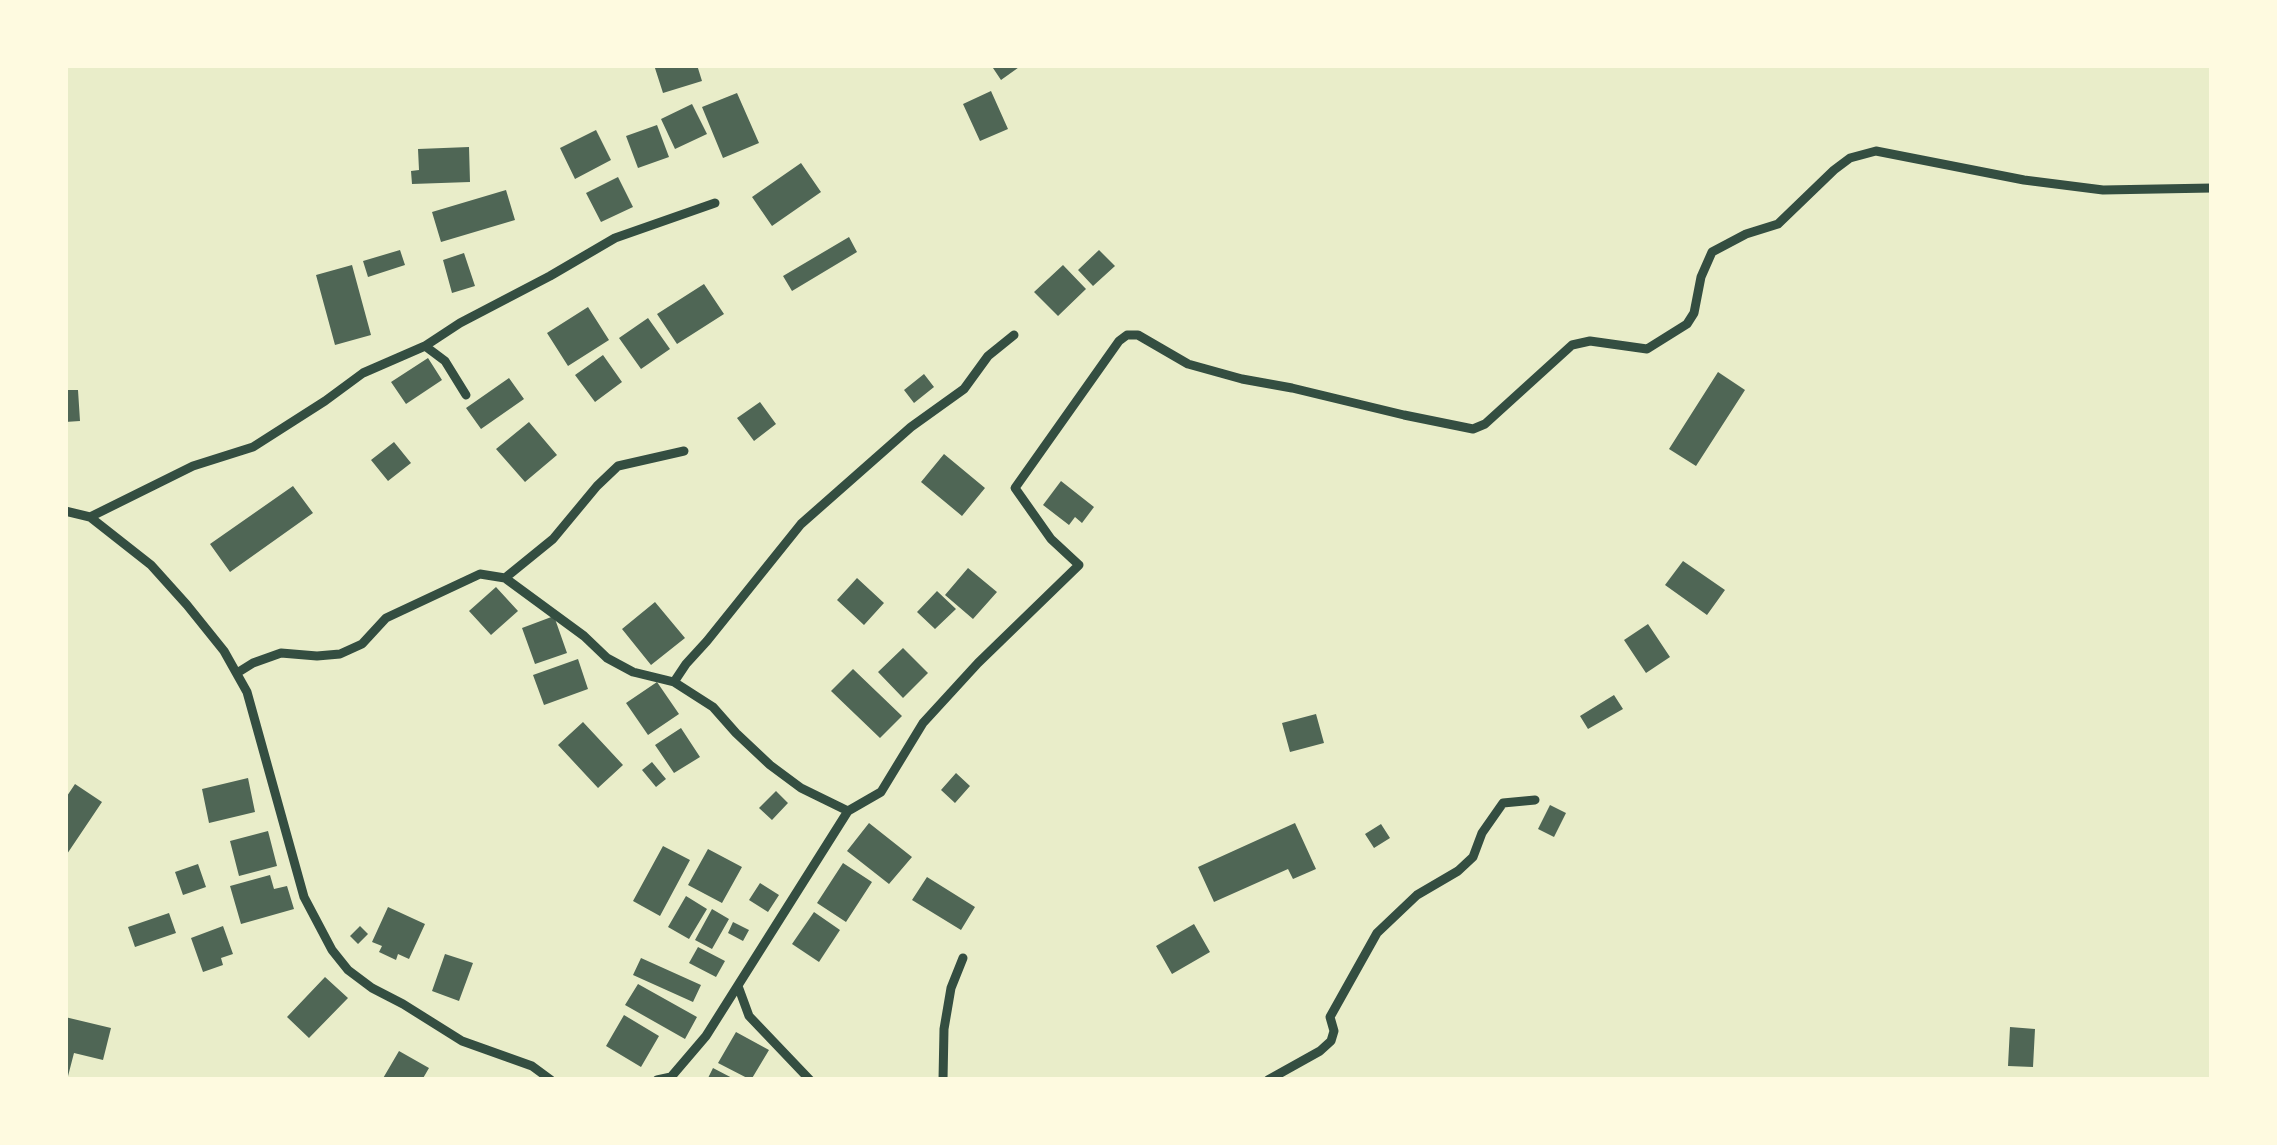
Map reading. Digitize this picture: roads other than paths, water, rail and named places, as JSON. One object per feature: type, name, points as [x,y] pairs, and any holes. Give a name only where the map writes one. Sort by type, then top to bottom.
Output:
[{"type":"street","points":[[657,1080],[671,1077],[706,1036],[848,810],[881,792],[922,724],[978,662],[1078,565],[1052,539],[1015,488],[1126,335],[1138,334],[1188,364],[1242,379],[1473,429],[1484,424],[1572,344],[1590,341],[1647,350],[1687,324],[1694,313],[1701,277],[1712,252],[1746,234],[1778,224],[1850,158],[1876,151],[2024,180],[2103,190],[2212,188]]},
{"type":"street","points":[[90,518],[193,466],[252,446],[363,373],[425,346],[615,238],[715,203]]},
{"type":"street","points":[[674,682],[800,524],[911,427],[964,389],[988,356],[1014,334]]},
{"type":"street","points":[[425,346],[444,362],[466,394]]},
{"type":"street","points":[[506,578],[553,539],[618,466],[684,450]]},
{"type":"street","points":[[65,511],[90,518],[151,566],[188,604],[224,651],[247,692],[304,897],[332,950],[348,970],[462,1041],[532,1066],[552,1080]]},
{"type":"street","points":[[237,674],[252,663],[281,653],[340,654],[362,644],[386,618],[480,574],[506,578],[607,658],[633,672],[674,682],[713,707],[736,734],[800,788],[848,810]]},
{"type":"street","points":[[1268,1080],[1320,1052],[1331,1041],[1334,1031],[1330,1017],[1377,934],[1417,895],[1458,871],[1473,857],[1482,834],[1503,803],[1535,800]]},
{"type":"street","points":[[944,1080],[944,1028],[951,988],[963,958]]},
{"type":"street","points":[[738,986],[749,1016],[810,1080]]}]
